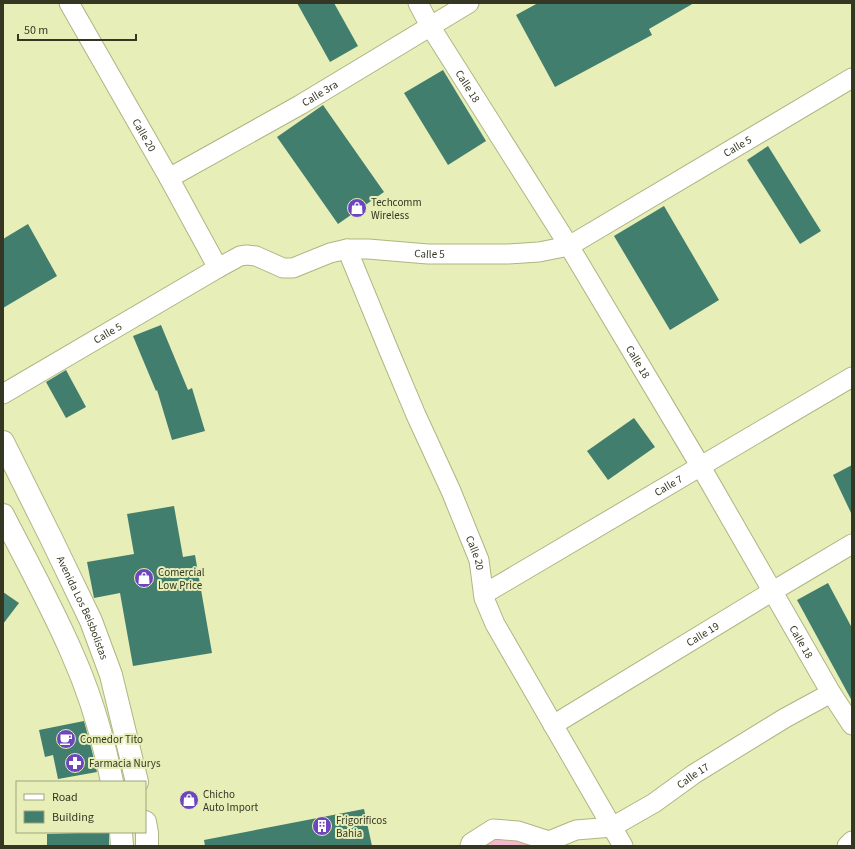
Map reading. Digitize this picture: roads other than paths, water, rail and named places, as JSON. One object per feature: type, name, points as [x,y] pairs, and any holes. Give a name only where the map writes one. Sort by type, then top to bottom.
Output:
[{"type":"main road","name":"Avenida Los Beisbolistas","points":[[3,442],[51,538],[90,621],[111,675],[137,781]]},
{"type":"main road","points":[[3,515],[53,611],[72,652],[91,703],[106,750],[112,781]]},
{"type":"main road","points":[[146,828],[147,846]]},
{"type":"main road","points":[[121,833],[122,846]]},
{"type":"street","name":"Calle 20","points":[[69,3],[169,178],[218,268]]},
{"type":"street","name":"Calle 18","points":[[418,3],[430,26],[569,246],[701,467],[831,692],[852,725]]},
{"type":"street","name":"Calle 3ra","points":[[169,178],[300,105],[469,3]]},
{"type":"street","name":"Calle 5","points":[[3,394],[240,256],[256,256],[283,268],[293,268],[330,253],[347,249],[368,249],[428,254],[508,254],[540,252],[569,246],[852,78]]},
{"type":"street","name":"Calle 20","points":[[347,249],[479,560],[484,598],[495,624],[623,846]]},
{"type":"street","name":"Calle 7","points":[[484,594],[852,377]]},
{"type":"street","name":"Calle 19","points":[[554,725],[773,591],[851,548]]},
{"type":"street","name":"Calle 17","points":[[470,846],[471,843],[493,829],[518,831],[546,843],[576,830],[612,827],[654,803],[700,770],[831,692]]},
{"type":"street","points":[[847,846],[852,841]]},
{"type":"place","name":"Techcomm Wireless","points":[[357,208]]},
{"type":"place","name":"Comercial Low Price","points":[[144,578]]},
{"type":"place","name":"Comedor Tito","points":[[66,739]]},
{"type":"place","name":"Farmacia Nurys","points":[[75,763]]},
{"type":"place","name":"Chicho Auto Import","points":[[189,800]]},
{"type":"place","name":"Frigorificos Bahia","points":[[322,826]]}]
